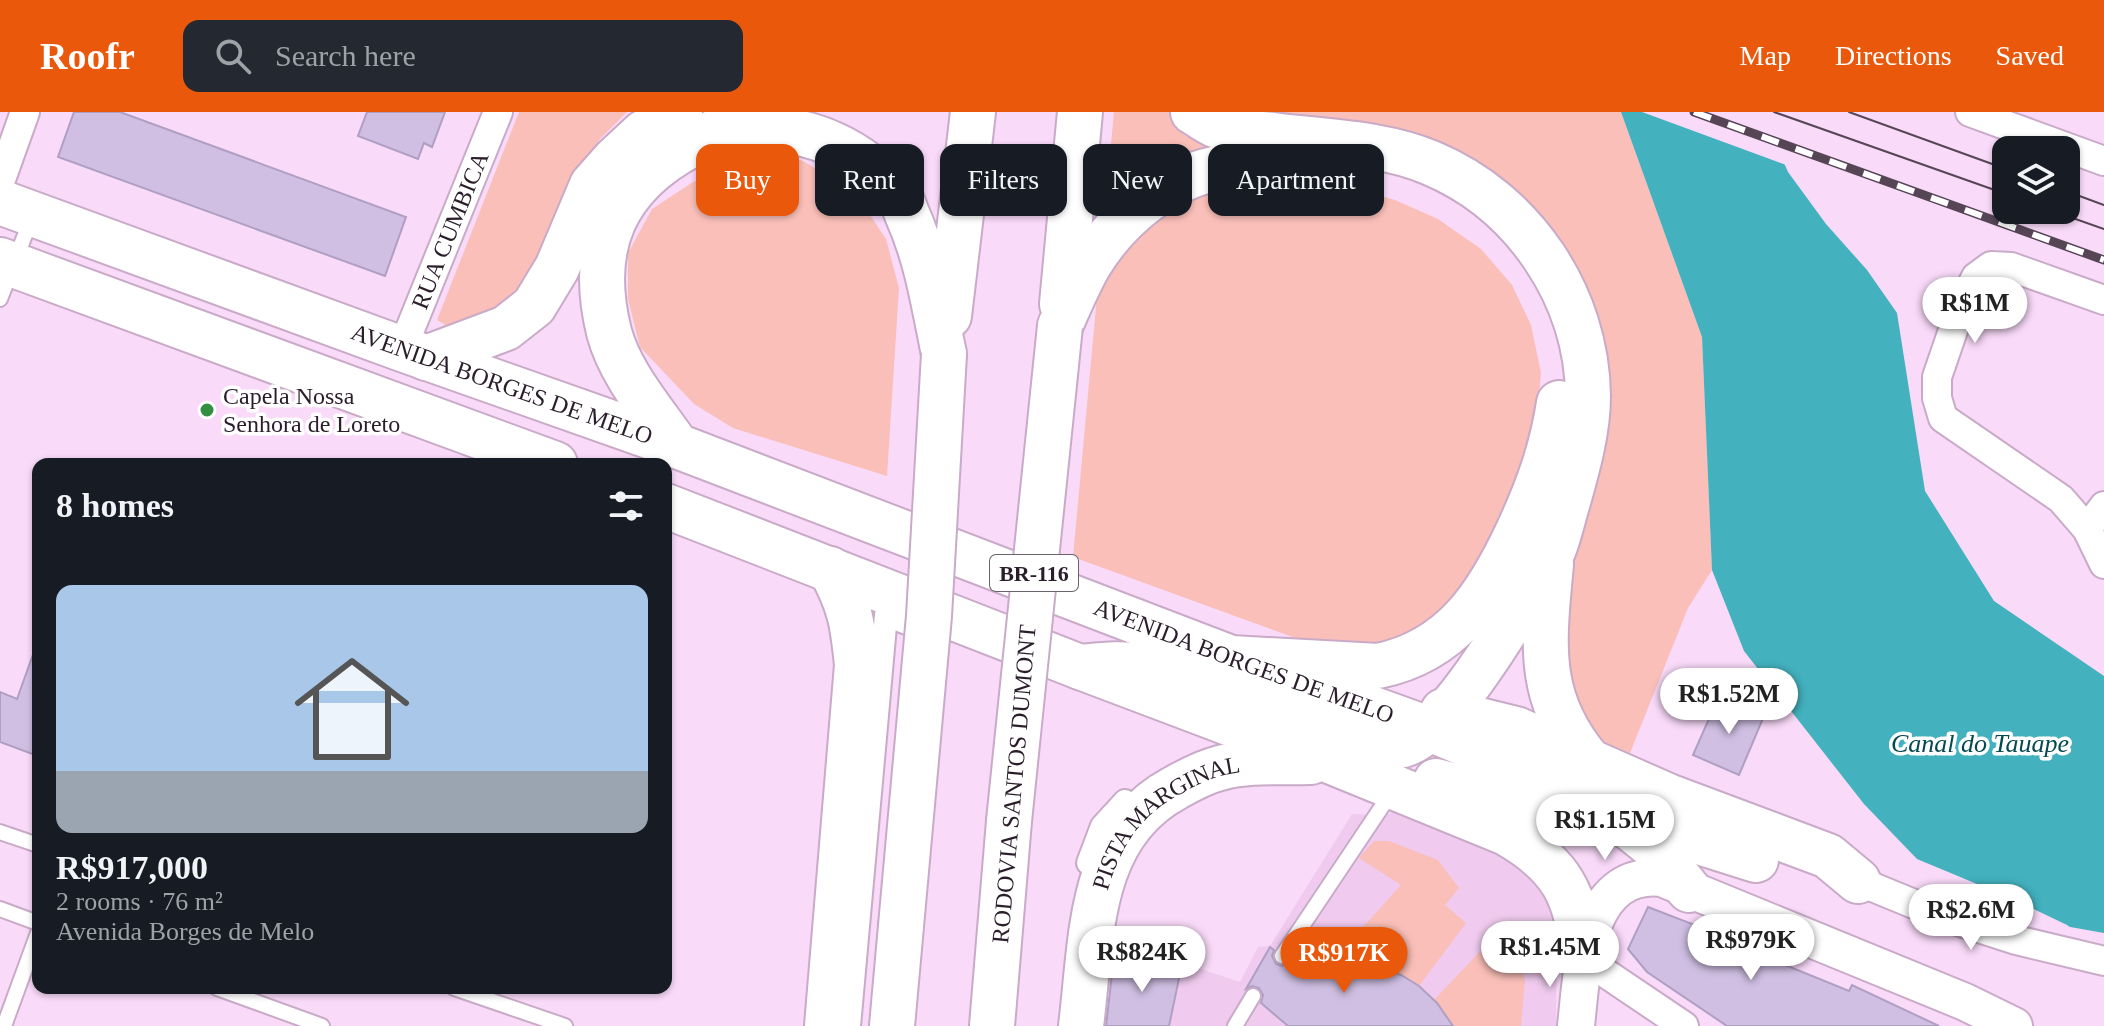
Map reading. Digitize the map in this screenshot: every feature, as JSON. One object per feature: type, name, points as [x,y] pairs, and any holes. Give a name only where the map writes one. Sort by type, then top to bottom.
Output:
[{"type":"main road","points":[[414,354],[506,328],[534,306],[557,268],[592,185],[643,133],[680,112]]},
{"type":"main road","points":[[892,1026],[929,616],[944,354],[973,112]]},
{"type":"main road","name":"RODOVIA SANTOS DUMONT","points":[[992,1026],[1009,821],[1080,112]]},
{"type":"main road","points":[[1193,112],[1244,144]]},
{"type":"main road","points":[[677,446],[627,373],[610,334],[603,295],[604,248],[616,213],[641,180],[670,156],[729,126],[779,128],[823,137],[856,156],[899,194],[921,245],[944,354]]},
{"type":"main road","points":[[1384,149],[1431,163],[1468,182],[1499,204],[1528,234],[1551,265],[1568,299],[1587,370],[1588,401],[1577,469],[1552,555],[1544,663],[1557,712],[1572,740],[1590,762]]},
{"type":"main road","points":[[1060,326],[1090,264],[1120,226],[1146,199],[1208,168]]},
{"type":"main road","points":[[1231,658],[1378,666],[1398,662],[1428,647],[1453,629],[1491,585],[1541,482],[1554,440],[1560,401],[1553,338],[1542,308],[1525,276],[1488,229],[1452,203],[1384,180]]},
{"type":"main road","name":"AVENIDA BORGES DE MELO","points":[[16,208],[414,354],[677,446],[1231,658]]},
{"type":"main road","points":[[4,274],[538,458]]},
{"type":"main road","points":[[672,508],[1332,762],[1506,833],[1532,848],[1553,868],[1568,891],[1580,930],[1583,958]]},
{"type":"main road","points":[[1080,667],[1115,664],[1142,666],[1347,738],[1379,745],[1403,745],[1438,720],[1505,630],[1552,555]]},
{"type":"main road","points":[[827,1026],[857,665],[845,597],[830,569]]},
{"type":"main road","points":[[1231,658],[1438,720],[1516,729],[1668,796],[1828,856],[1858,881]]},
{"type":"main road","points":[[1438,720],[1614,815],[1655,848],[1689,890]]},
{"type":"main road","name":"PISTA MARGINAL","points":[[1081,1026],[1097,899],[1108,860],[1120,837],[1143,810],[1183,783],[1220,768],[1255,763],[1332,762]]},
{"type":"main road","points":[[1395,787],[1414,781],[1442,782],[1553,811],[1589,816],[1614,815],[1819,881],[1858,881]]},
{"type":"street","points":[[0,182],[25,112]]},
{"type":"street","name":"RUA CUMBICA","points":[[414,354],[498,112]]},
{"type":"street","points":[[1970,112],[2104,161]]},
{"type":"street","points":[[2104,300],[2011,267],[1991,266],[1976,277],[1961,307],[1937,377],[1937,398],[1943,418],[2061,499],[2087,529],[2104,564]]},
{"type":"street","points":[[2087,529],[2104,506]]},
{"type":"street","points":[[849,1026],[886,615],[1239,746],[1173,765],[1148,781],[1102,826],[1089,856],[1081,896],[1065,1026]]},
{"type":"street","points":[[1576,1026],[1583,958],[1594,924],[1615,891],[1641,876],[1662,878],[1965,1002],[2014,1026]]},
{"type":"street","points":[[1858,881],[1948,918],[2016,940],[2104,961]]},
{"type":"street","points":[[1583,958],[1684,1026]]},
{"type":"lane","points":[[4,274],[16,208]]},
{"type":"lane","points":[[1282,956],[1395,787]]},
{"type":"lane","points":[[0,832],[32,843]]},
{"type":"lane","points":[[0,909],[32,921]]},
{"type":"lane","points":[[4,1026],[32,949]]},
{"type":"lane","points":[[234,994],[322,1026]]},
{"type":"lane","points":[[472,994],[565,1026]]},
{"type":"lane","points":[[1235,1026],[1253,996]]},
{"type":"shaded area","points":[[519,112],[627,112],[600,139],[571,181],[559,220],[512,306],[456,331],[437,320]]},
{"type":"shaded area","points":[[1114,112],[1621,112],[1702,337],[1712,570],[1688,608],[1630,753],[1583,733],[1556,639],[1595,336],[1404,135],[1384,144],[1208,144],[1208,216],[1384,216],[1384,197],[1438,219],[1481,249],[1512,285],[1531,325],[1541,373],[1533,456],[1473,588],[1405,646],[1317,646],[1073,557],[1104,216],[1192,216],[1192,144],[1111,144]]},
{"type":"shaded area","points":[[799,160],[815,168],[815,216],[871,216],[886,239],[899,288],[887,476],[733,428],[694,404],[640,347],[628,299],[628,253],[652,209],[696,181],[696,216],[799,216]]},
{"type":"shaded area","points":[[1395,811],[1469,834],[1530,873],[1547,899],[1557,943],[1556,1026],[1168,1026],[1180,962],[1240,982],[1258,947],[1270,946],[1352,814],[1386,815]]},
{"type":"shaded area","points":[[1374,841],[1389,841],[1438,860],[1459,888],[1445,905],[1466,923],[1419,986],[1401,975],[1379,969],[1377,972],[1345,947],[1401,885],[1359,858]]},
{"type":"shaded area","points":[[1489,942],[1521,967],[1525,980],[1521,1026],[1451,1026],[1434,1000]]},
{"type":"water","name":"Canal do Tauape","points":[[1621,112],[1762,112],[1788,172],[1826,224],[1867,270],[1897,313],[1925,491],[1994,601],[2104,676],[2104,952],[2067,925],[1917,859],[1864,804],[1744,651],[1712,570],[1702,337]]},
{"type":"pier","points":[[1642,112],[1766,112],[1789,166]]},
{"type":"pier","points":[[2059,925],[2104,933],[2104,956],[2102,955]]},
{"type":"building","points":[[74,112],[120,112],[406,217],[385,276],[58,157]]},
{"type":"building","points":[[367,112],[445,112],[432,147],[424,143],[418,159],[358,136]]},
{"type":"building","points":[[32,657],[32,754],[0,742],[0,692],[17,699]]},
{"type":"building","points":[[1719,696],[1764,716],[1739,775],[1693,755]]},
{"type":"building","points":[[1648,907],[1849,991],[1852,985],[1939,1026],[1727,1026],[1647,972],[1628,949]]},
{"type":"building","points":[[1270,947],[1274,950],[1272,956],[1276,964],[1282,966],[1290,962],[1307,974],[1318,960],[1328,969],[1346,947],[1371,967],[1401,975],[1419,986],[1437,1003],[1453,1026],[1288,1026],[1261,1003],[1263,995],[1259,988],[1252,986],[1246,989]]},
{"type":"building","points":[[1114,956],[1181,969],[1169,1026],[1106,1026]]},
{"type":"tram line","points":[[1774,112],[1992,189]]},
{"type":"tram line","points":[[1849,112],[1992,164]]},
{"type":"tram line","points":[[2080,196],[2104,205]]},
{"type":"tram line","points":[[2080,221],[2104,229]]},
{"type":"railway","points":[[1694,112],[2104,260]]},
{"type":"place","name":"Capela Nossa Senhora de Loreto","points":[[207,410]]}]
